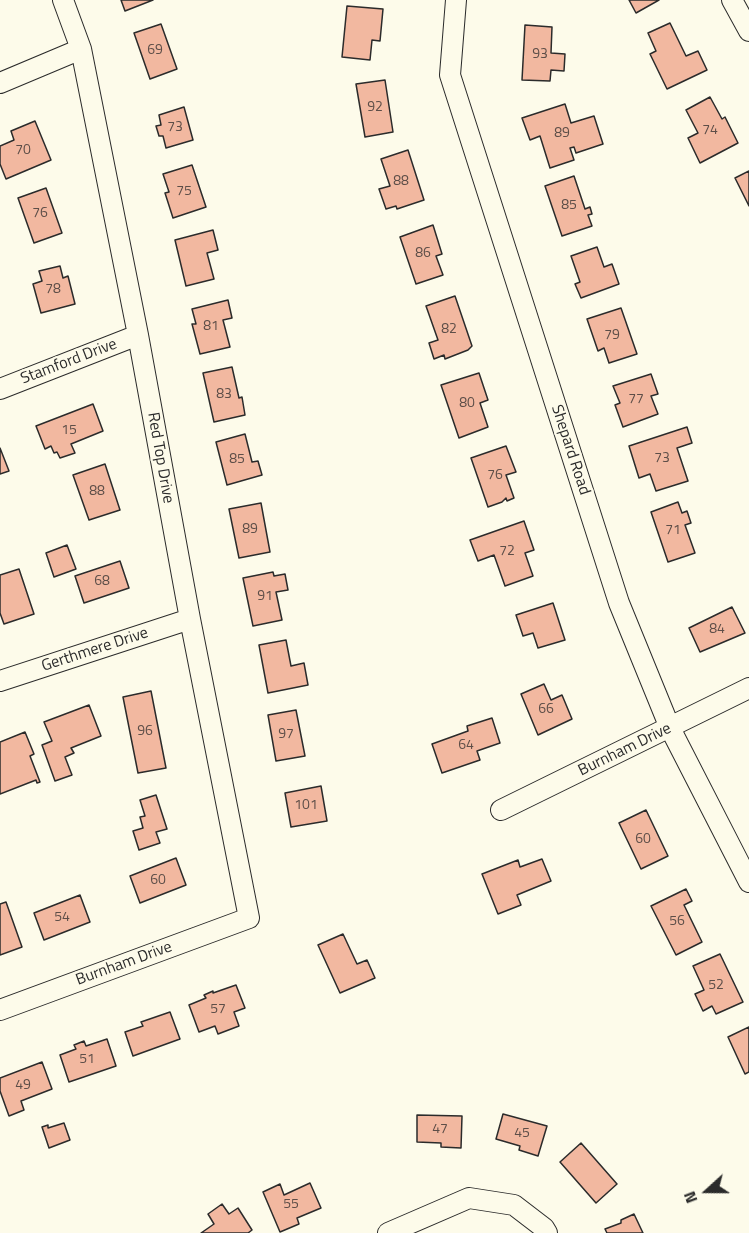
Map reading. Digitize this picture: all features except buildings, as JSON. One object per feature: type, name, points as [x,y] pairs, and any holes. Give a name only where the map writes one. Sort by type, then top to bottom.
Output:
[{"type":"street","name":"Red Top Drive","points":[[63,0],[81,49],[249,918]]},
{"type":"street","name":"Shepard Road","points":[[456,0],[450,75],[619,603],[670,728],[749,882]]},
{"type":"street","points":[[732,0],[749,31]]},
{"type":"street","points":[[0,83],[81,49]]},
{"type":"street","name":"Stamford Drive","points":[[0,389],[138,335]]},
{"type":"street","name":"Gerthmere Drive","points":[[0,681],[190,619]]},
{"type":"street","name":"Burnham Drive","points":[[501,810],[749,688]]},
{"type":"street","name":"Burnham Drive","points":[[0,1010],[249,918]]},
{"type":"street","points":[[388,1233],[469,1198],[514,1204],[547,1233]]}]
